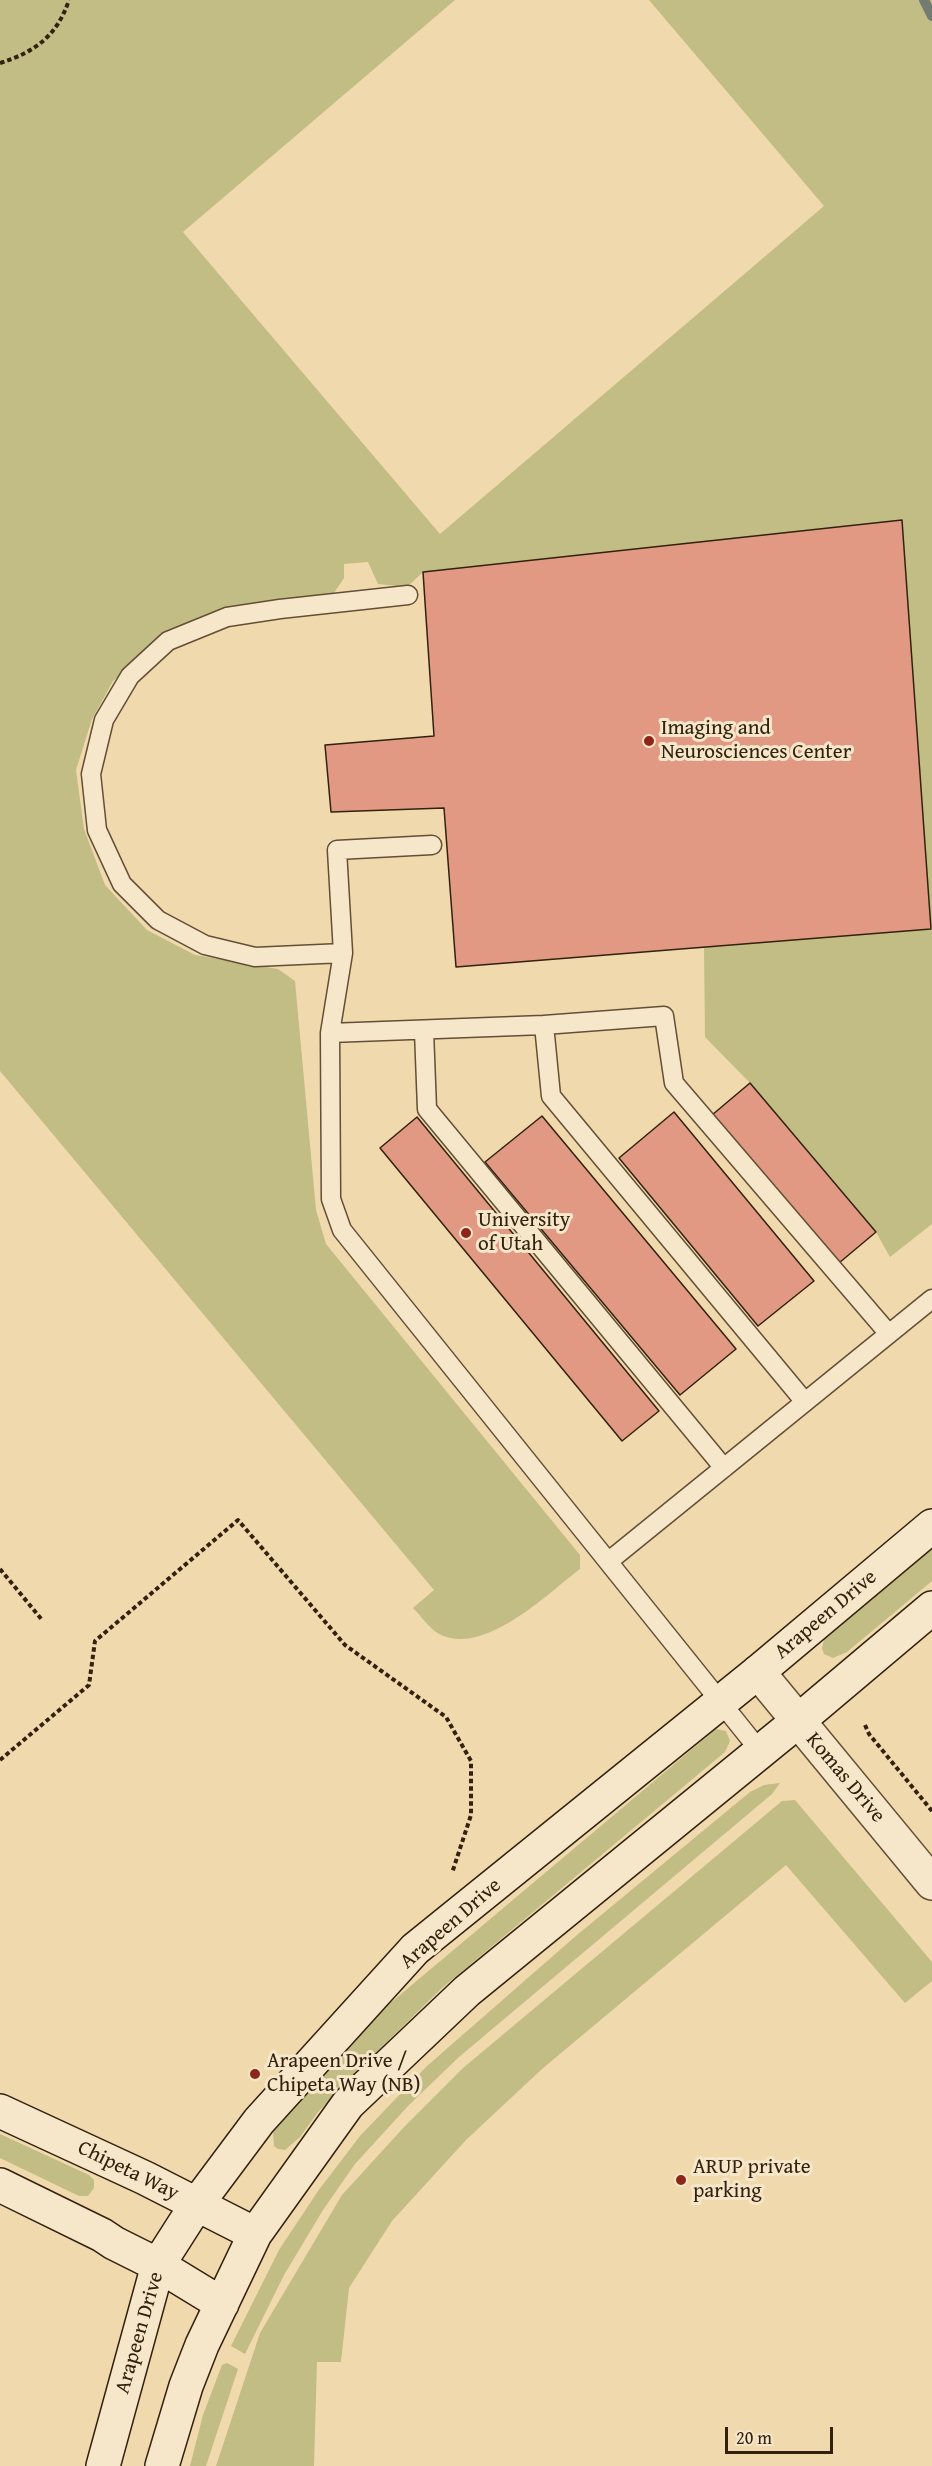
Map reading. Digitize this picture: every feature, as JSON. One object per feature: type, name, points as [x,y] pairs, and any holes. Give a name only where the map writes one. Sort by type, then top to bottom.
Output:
[{"type":"street","name":"Arapeen Drive","points":[[103,2466],[158,2265],[197,2204],[259,2121],[415,1949],[758,1672],[932,1527]]},
{"type":"street","points":[[162,2466],[186,2386],[255,2234],[348,2104],[467,1991],[798,1721],[932,1608]]},
{"type":"street","name":"Komas Drive","points":[[758,1672],[932,1883]]},
{"type":"street","name":"Chipeta Way","points":[[0,2110],[255,2234]]},
{"type":"street","points":[[0,2185],[158,2265],[222,2304]]},
{"type":"lane","points":[[343,953],[255,957],[205,945],[158,920],[122,884],[97,830],[91,774],[104,720],[129,676],[168,641],[227,617],[408,595]]},
{"type":"lane","points":[[432,845],[337,850],[343,953],[330,1033],[331,1199],[342,1230],[760,1751]]},
{"type":"lane","points":[[330,1033],[544,1025],[664,1016],[674,1083],[889,1334]]},
{"type":"lane","points":[[544,1025],[551,1096],[805,1402]]},
{"type":"lane","points":[[424,1031],[428,1109],[724,1468]]},
{"type":"lane","points":[[609,1561],[932,1299]]},
{"type":"path","points":[[0,63],[35,50],[65,12],[69,0]]},
{"type":"path","points":[[0,1760],[89,1685],[95,1641],[238,1520],[345,1645],[446,1717],[471,1761],[471,1815],[450,1879]]},
{"type":"path","points":[[0,1569],[43,1621]]},
{"type":"path","points":[[865,1725],[869,1734],[932,1811]]},
{"type":"shaded area","points":[[0,0],[455,0],[183,232],[440,534],[824,206],[649,0],[932,0],[932,1224],[890,1257],[876,1232],[750,1083],[705,1037],[704,947],[931,929],[902,521],[423,572],[407,587],[378,584],[368,562],[344,564],[344,578],[332,596],[224,614],[143,655],[113,681],[92,719],[76,770],[84,829],[105,885],[147,930],[195,955],[278,969],[295,981],[316,1210],[326,1244],[580,1555],[580,1569],[533,1607],[495,1630],[475,1637],[457,1639],[439,1634],[413,1608],[434,1590],[0,1071]]},
{"type":"shaded area","points":[[932,1549],[932,1581],[847,1652],[833,1658],[824,1654],[822,1648],[824,1640]]},
{"type":"shaded area","points":[[716,1729],[726,1731],[730,1741],[725,1752],[442,1988],[357,2071],[318,2112],[300,2137],[285,2150],[274,2146],[273,2131],[375,2016]]},
{"type":"shaded area","points":[[780,1783],[772,1794],[459,2057],[409,2105],[355,2164],[323,2210],[284,2275],[245,2354],[231,2346],[279,2250],[318,2191],[360,2136],[427,2066],[577,1935],[750,1792],[764,1785]]},
{"type":"shaded area","points":[[795,1800],[932,1962],[932,1981],[905,2003],[786,1865],[542,2069],[466,2140],[392,2221],[349,2288],[341,2362],[317,2362],[314,2466],[216,2466],[260,2333],[342,2195],[405,2126],[463,2068],[782,1801]]},
{"type":"shaded area","points":[[0,2134],[89,2175],[94,2180],[94,2188],[88,2196],[79,2196],[0,2158]]},
{"type":"shaded area","points":[[227,2363],[238,2369],[206,2466],[190,2466],[203,2415],[222,2365]]},
{"type":"building","name":"Imaging and Neurosciences Center","points":[[902,520],[931,929],[456,967],[444,808],[331,812],[325,745],[434,736],[423,572]]},
{"type":"building","points":[[750,1083],[876,1232],[839,1263],[712,1115]]},
{"type":"building","points":[[674,1112],[814,1281],[758,1326],[619,1158]]},
{"type":"building","points":[[542,1116],[736,1349],[680,1395],[485,1162]]},
{"type":"building","points":[[417,1117],[659,1411],[622,1441],[380,1148]]},
{"type":"waterway","points":[[924,0],[932,16]]},
{"type":"place","name":"Imaging and Neurosciences Center","points":[[649,741]]},
{"type":"place","name":"University of Utah","points":[[466,1233]]},
{"type":"place","name":"Arapeen Drive / Chipeta Way (NB)","points":[[255,2074]]},
{"type":"place","name":"ARUP private parking","points":[[681,2180]]}]
